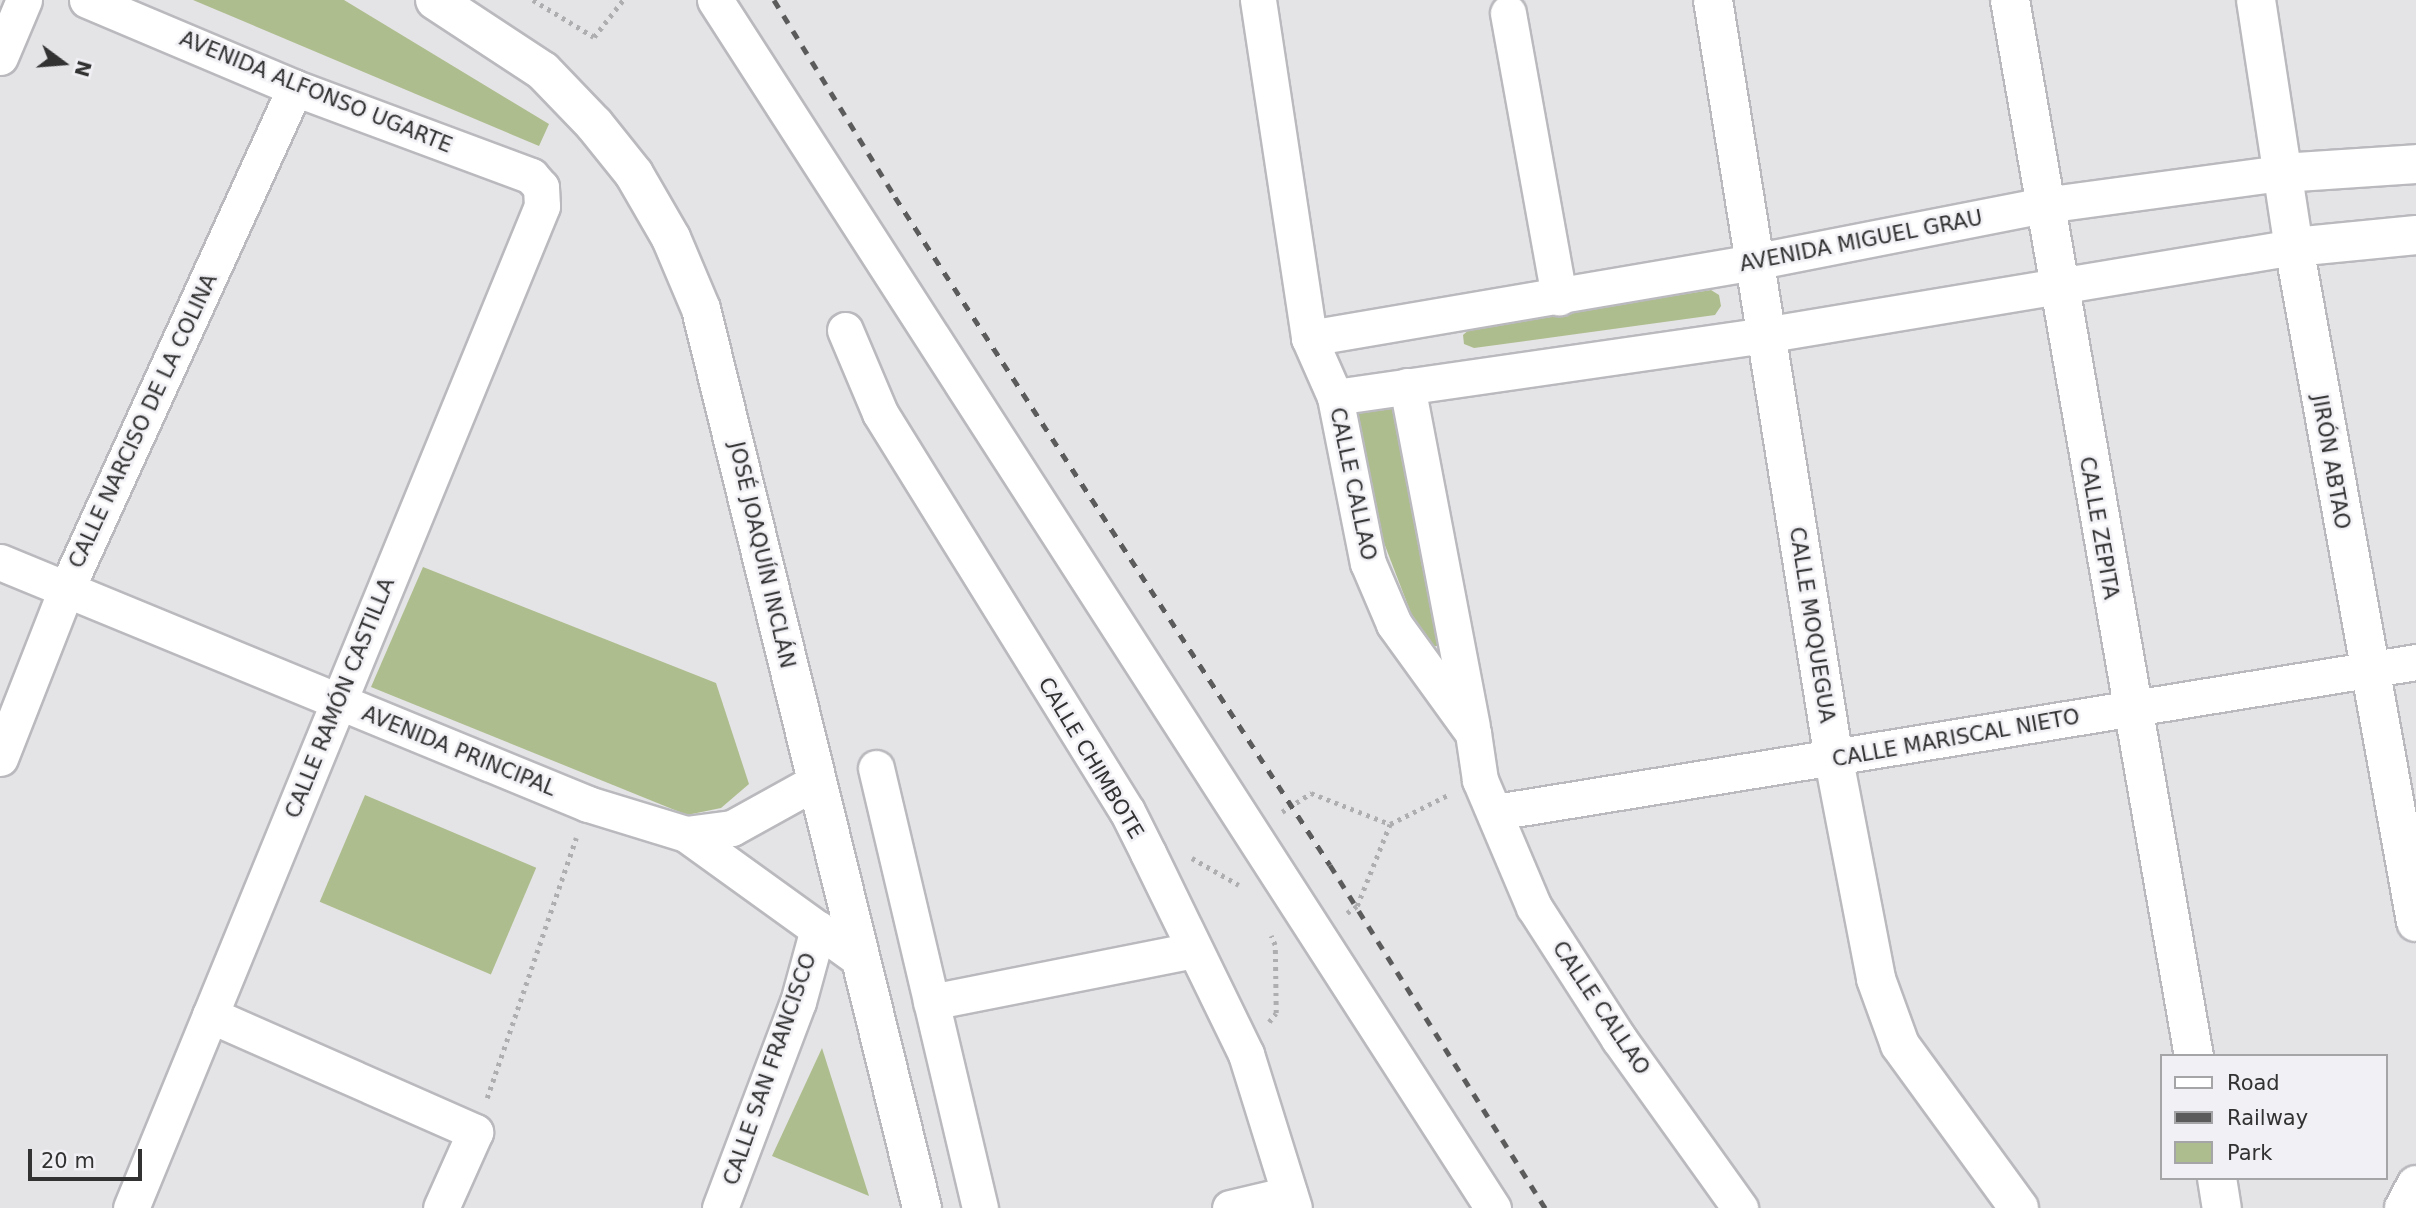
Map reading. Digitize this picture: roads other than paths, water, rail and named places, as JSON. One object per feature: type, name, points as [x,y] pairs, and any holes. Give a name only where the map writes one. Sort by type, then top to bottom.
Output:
[{"type":"street","points":[[0,57],[24,0]]},
{"type":"street","name":"AVENIDA ALFONSO UGARTE","points":[[88,0],[295,88],[531,176],[541,187]]},
{"type":"street","name":"JOSÉ JOAQUÍN INCLÁN","points":[[435,0],[543,71],[594,124],[634,174],[671,238],[701,309],[858,958],[922,1208]]},
{"type":"street","points":[[715,0],[1493,1208]]},
{"type":"street","name":"CALLE CALLAO","points":[[1258,0],[1308,338],[1335,397],[1368,563],[1394,624],[1473,733],[1480,780],[1496,812],[1534,907],[1619,1039],[1740,1208]]},
{"type":"street","name":"CALLE MOQUEGUA","points":[[1713,0],[1764,335],[1834,760],[1876,979],[1900,1045],[2019,1208]]},
{"type":"street","name":"CALLE ZEPITA","points":[[2011,0],[2130,708],[2194,1054]]},
{"type":"street","name":"JIRÓN ABTAO","points":[[2256,0],[2294,247],[2368,671],[2416,917]]},
{"type":"street","points":[[1508,13],[1559,297]]},
{"type":"street","name":"CALLE NARCISO DE LA COLINA","points":[[0,758],[66,590],[295,88]]},
{"type":"street","name":"AVENIDA MIGUEL GRAU","points":[[1308,338],[1753,262],[2044,205],[2282,173],[2416,164]]},
{"type":"street","name":"CALLE RAMÓN CASTILLA","points":[[131,1208],[542,206],[541,187]]},
{"type":"street","points":[[1335,397],[1764,335],[2294,247],[2416,235]]},
{"type":"street","name":"CALLE CHIMBOTE","points":[[845,330],[880,413],[1127,811],[1149,853],[1193,950],[1246,1054],[1291,1201]]},
{"type":"street","points":[[1407,386],[1473,733]]},
{"type":"street","name":"AVENIDA PRINCIPAL","points":[[0,562],[588,804],[686,834],[858,958]]},
{"type":"street","name":"CALLE MARISCAL NIETO","points":[[1496,812],[1834,760],[2130,708],[2416,662]]},
{"type":"street","points":[[876,768],[980,1208]]},
{"type":"street","points":[[686,834],[732,828],[815,782]]},
{"type":"street","name":"CALLE SAN FRANCISCO","points":[[720,1208],[798,1002],[818,929]]},
{"type":"street","points":[[932,1002],[1193,950]]},
{"type":"street","points":[[210,1015],[475,1132],[442,1208]]},
{"type":"street","points":[[2217,1180],[2222,1208]]},
{"type":"street","points":[[2404,1208],[2416,1185]]},
{"type":"street","points":[[1230,1208],[1291,1201]]},
{"type":"railway","points":[[774,0],[895,197],[1330,865],[1545,1208]]}]
